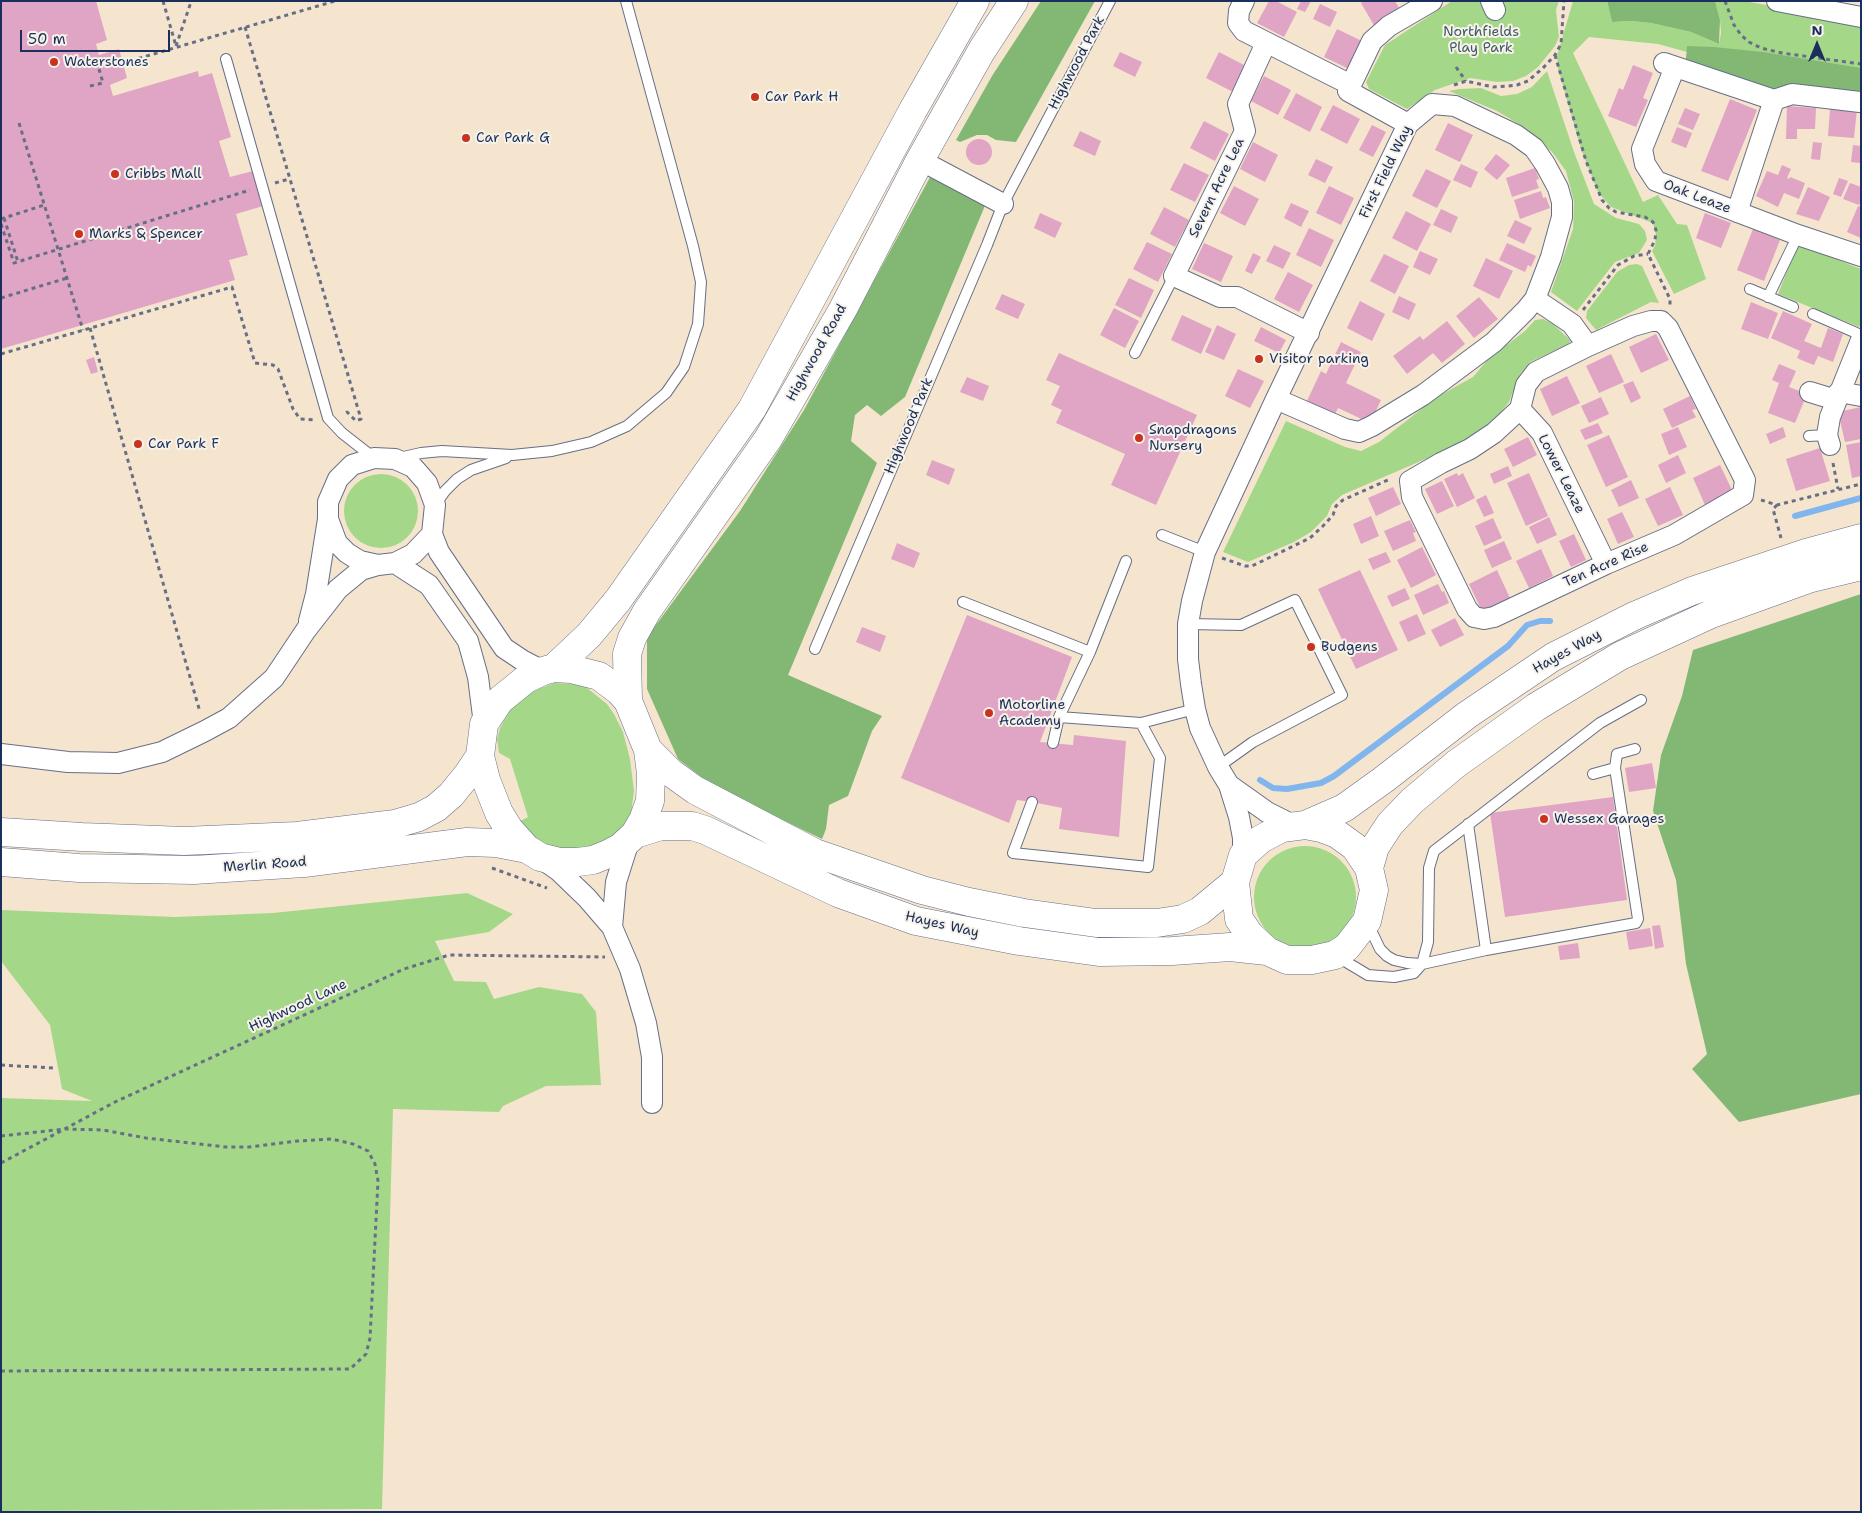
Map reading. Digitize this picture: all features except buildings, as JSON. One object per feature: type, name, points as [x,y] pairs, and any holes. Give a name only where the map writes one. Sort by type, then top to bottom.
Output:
[{"type":"street","points":[[484,724],[492,710],[506,695],[526,680],[549,670],[589,635],[618,600],[752,409],[913,110],[975,1]]},
{"type":"street","name":"Highwood Road","points":[[628,700],[627,654],[632,638],[647,611],[768,439],[843,309],[920,160],[982,50],[1014,1]]},
{"type":"street","points":[[1244,1],[1239,11],[1238,23],[1244,31],[1349,88],[1408,124]]},
{"type":"street","points":[[1349,88],[1372,41],[1389,26],[1432,1]]},
{"type":"street","points":[[1777,1],[1861,17]]},
{"type":"street","name":"Severn Acre Lea","points":[[1174,276],[1245,131],[1238,104],[1266,43]]},
{"type":"street","name":"Oak Leaze","points":[[1774,100],[1668,64],[1642,149],[1645,164],[1656,181],[1798,235],[1861,256]]},
{"type":"street","points":[[1737,212],[1774,100],[1792,94],[1860,102]]},
{"type":"street","name":"First Field Way","points":[[1243,855],[1242,828],[1228,785],[1204,736],[1195,709],[1188,660],[1188,624],[1205,552],[1276,399],[1408,124],[1432,104],[1455,106],[1516,135],[1534,148],[1558,188],[1562,202],[1562,217],[1551,258],[1534,298],[1526,310],[1494,342],[1423,395],[1359,432],[1344,429],[1276,399]]},
{"type":"street","points":[[920,160],[1003,204]]},
{"type":"street","points":[[1174,276],[1220,297],[1238,297],[1308,333]]},
{"type":"street","points":[[1534,298],[1572,324],[1588,346]]},
{"type":"street","points":[[1410,481],[1441,463],[1470,450],[1494,433],[1520,409],[1526,385],[1536,372],[1634,326],[1651,321],[1660,321],[1668,328]]},
{"type":"street","name":"Ten Acre Rise","points":[[1410,481],[1412,497],[1467,609],[1474,617],[1484,619],[1494,617],[1606,564],[1674,535],[1743,495],[1745,480],[1668,328]]},
{"type":"street","points":[[1822,439],[1837,396],[1861,340]]},
{"type":"street","points":[[1810,392],[1837,396],[1861,396]]},
{"type":"street","name":"Lower Leaze","points":[[1520,409],[1542,433],[1606,564]]},
{"type":"street","points":[[306,630],[316,594],[328,519],[328,502],[338,479],[352,466],[374,458],[395,459],[413,468],[427,483],[435,505],[432,534],[438,552],[504,648],[522,660],[549,670],[571,669],[599,676],[619,690],[628,700],[648,750],[651,774],[650,801],[644,820],[632,837],[616,882],[612,926]]},
{"type":"street","points":[[328,519],[337,543],[347,553],[360,561],[386,564],[429,585],[468,641],[478,677],[484,724],[480,756],[486,780],[499,813],[509,829],[533,853],[559,871],[612,926],[626,957],[639,996],[650,1042],[652,1102]]},
{"type":"street","points":[[1,754],[68,762],[118,763],[162,752],[205,731],[229,718],[274,678],[306,630],[338,589],[349,579],[361,570],[386,564],[413,554],[432,534]]},
{"type":"street","name":"Hayes Way","points":[[1300,826],[1344,808],[1467,715],[1553,658],[1634,616],[1692,591],[1806,553],[1861,538]]},
{"type":"street","points":[[1369,868],[1375,847],[1390,824],[1412,801],[1456,764],[1536,707],[1620,656],[1710,614],[1808,579],[1861,566]]},
{"type":"street","name":"Hayes Way","points":[[648,750],[670,772],[695,790],[815,854],[922,890],[969,902],[1096,923],[1157,923],[1183,919],[1200,910],[1235,882]]},
{"type":"street","name":"Merlin Road","points":[[1,832],[184,841],[297,836],[395,824],[419,817],[436,808],[451,795],[480,756]]},
{"type":"street","name":"First Field Way","points":[[1228,785],[1267,812],[1300,826]]},
{"type":"street","name":"Hayes Way","points":[[533,853],[560,862],[594,860],[608,854],[632,837],[661,826],[692,826],[705,830],[838,893],[907,918],[1019,941],[1099,952],[1172,951],[1230,947],[1267,951]]},
{"type":"street","points":[[1300,826],[1321,828],[1343,838],[1355,847],[1369,868],[1374,890],[1367,920],[1347,947],[1335,955],[1312,960],[1287,960],[1267,951],[1249,934],[1239,919],[1235,882],[1243,855],[1262,839],[1282,828],[1300,826]]},
{"type":"street","name":"Merlin Road","points":[[1,862],[79,868],[194,870],[304,863],[468,842],[496,843],[533,853]]},
{"type":"lane","points":[[395,459],[421,453],[442,452],[512,456],[552,452],[591,442],[627,426],[666,393],[684,367],[698,324],[700,282],[694,246],[626,1]]},
{"type":"lane","name":"Highwood Park","points":[[815,650],[987,246],[1003,204],[1110,1]]},
{"type":"lane","points":[[226,60],[328,418],[342,433],[374,458]]},
{"type":"lane","points":[[1768,297],[1798,235]]},
{"type":"lane","name":"Severn Acre Lea","points":[[1135,353],[1174,276]]},
{"type":"lane","points":[[1750,289],[1793,307]]},
{"type":"lane","points":[[1813,314],[1861,335]]},
{"type":"lane","points":[[435,505],[445,491],[471,470],[512,456]]},
{"type":"lane","points":[[1162,535],[1205,552]]},
{"type":"lane","points":[[1052,743],[1059,716],[1090,652],[1126,561]]},
{"type":"lane","points":[[1188,624],[1242,625],[1295,600],[1342,695],[1253,742],[1218,767]]},
{"type":"lane","points":[[963,602],[1090,652]]},
{"type":"lane","points":[[1335,955],[1355,969],[1368,975],[1381,977],[1414,973],[1422,964],[1428,935],[1429,868],[1434,851],[1600,722],[1641,700]]},
{"type":"lane","points":[[1059,716],[1142,722],[1195,709]]},
{"type":"lane","points":[[1032,802],[1012,854],[1148,867],[1160,758],[1142,722]]},
{"type":"lane","points":[[1367,920],[1380,949],[1387,956],[1408,963],[1422,964],[1637,922],[1638,918],[1615,768],[1617,754],[1635,749]]},
{"type":"lane","points":[[1594,774],[1615,768]]},
{"type":"lane","points":[[1468,824],[1486,950]]},
{"type":"path","points":[[163,1],[176,47]]},
{"type":"path","points":[[122,63],[335,1]]},
{"type":"path","points":[[1456,68],[1466,81],[1493,86],[1517,85],[1528,81],[1555,55],[1562,38],[1564,1]]},
{"type":"path","points":[[1725,1],[1740,35],[1761,48],[1782,53],[1861,64]]},
{"type":"path","points":[[176,47],[191,2]]},
{"type":"path","points":[[1,354],[232,286],[255,363],[273,365],[278,369],[293,409],[300,419],[313,421],[347,412],[356,421],[361,419],[245,27]]},
{"type":"path","points":[[1555,55],[1586,161],[1598,194],[1609,208],[1616,212],[1645,217],[1653,222],[1656,230],[1655,240],[1648,254]]},
{"type":"path","points":[[90,86],[102,82],[99,69]]},
{"type":"path","points":[[19,123],[83,331]]},
{"type":"path","points":[[1,224],[14,264],[257,188]]},
{"type":"path","points":[[18,262],[3,218],[44,205]]},
{"type":"path","points":[[1579,315],[1618,265],[1634,256],[1648,254]]},
{"type":"path","points":[[1648,254],[1670,299],[1668,328]]},
{"type":"path","points":[[1,298],[67,278]]},
{"type":"path","points":[[90,328],[205,731]]},
{"type":"path","points":[[1822,439],[1838,489]]},
{"type":"path","points":[[1205,552],[1245,566],[1252,566],[1310,538],[1323,526],[1333,514],[1336,506],[1343,500],[1393,478],[1410,481]]},
{"type":"path","points":[[1782,541],[1773,509],[1777,505],[1861,484]]},
{"type":"path","name":"Highwood Lane","points":[[1,1163],[115,1102],[404,969],[449,955],[626,957]]},
{"type":"path","points":[[1,1065],[52,1068]]},
{"type":"path","points":[[1,1136],[65,1129],[103,1130],[146,1138],[226,1147],[249,1147],[332,1139],[353,1144],[368,1151],[375,1164],[378,1181],[370,1338],[366,1354],[350,1369],[1,1371]]},
{"type":"green space","points":[[1041,1],[1095,1],[1016,142],[996,140],[987,135],[977,135],[960,142],[956,140],[992,76]]},
{"type":"green space","name":"Northfields Play Park","points":[[1452,1],[1559,1],[1556,10],[1559,37],[1555,46],[1538,67],[1526,76],[1513,81],[1497,82],[1470,78],[1435,90],[1407,109],[1369,89],[1366,82],[1385,45]]},
{"type":"green space","points":[[1573,1],[1607,1],[1612,22],[1651,23],[1691,32],[1719,44],[1721,33],[1720,20],[1715,1],[1744,1],[1861,22],[1861,92],[1780,87],[1764,91],[1686,59],[1687,52],[1658,44],[1589,37],[1573,53],[1643,202],[1658,195],[1677,224],[1687,225],[1706,279],[1674,294],[1652,251],[1655,246],[1656,235],[1653,223],[1611,207],[1598,192],[1581,149],[1558,68],[1557,56]]},
{"type":"green space","points":[[1607,1],[1715,1],[1720,20],[1719,44],[1691,32],[1651,23],[1612,22]]},
{"type":"green space","points":[[1687,46],[1763,52],[1861,68],[1861,92],[1780,87],[1764,91],[1687,66]]},
{"type":"green space","points":[[1547,71],[1574,152],[1594,204],[1616,218],[1639,224],[1645,231],[1647,240],[1639,253],[1615,262],[1577,311],[1551,292],[1573,229],[1574,202],[1566,171],[1552,152],[1525,128],[1497,111],[1449,91],[1481,88],[1501,96],[1517,94],[1532,87]]},
{"type":"green space","points":[[935,168],[989,196],[905,397],[881,416],[867,405],[855,415],[851,441],[877,463],[788,675],[882,716],[872,731],[848,796],[829,805],[826,829],[822,839],[716,788],[678,759],[647,689],[647,637],[740,511],[804,410]]},
{"type":"green space","points":[[1798,244],[1861,269],[1861,324],[1859,327],[1778,294]]},
{"type":"green space","points":[[1637,264],[1642,266],[1659,303],[1651,302],[1596,330],[1586,318],[1587,311],[1617,272],[1629,265]]},
{"type":"green space","points":[[1543,319],[1553,324],[1571,341],[1567,345],[1530,362],[1520,374],[1509,402],[1482,432],[1458,445],[1342,495],[1332,504],[1327,516],[1311,532],[1294,542],[1248,562],[1223,552],[1286,421],[1345,447],[1361,451],[1379,442],[1437,397],[1473,377],[1495,351],[1525,331],[1535,320]]},
{"type":"green space","points":[[381,474],[395,477],[407,485],[415,497],[418,511],[415,525],[407,537],[395,545],[381,548],[367,545],[355,537],[347,525],[344,511],[347,497],[355,485],[367,477]]},
{"type":"green space","points":[[1861,594],[1861,1094],[1739,1122],[1692,1069],[1707,1054],[1686,964],[1676,880],[1653,811],[1661,755],[1682,696],[1693,650]]},
{"type":"green space","points":[[555,683],[586,687],[607,704],[623,732],[630,759],[634,791],[630,821],[619,833],[605,842],[580,851],[554,848],[532,836],[520,821],[528,817],[510,759],[499,753],[497,739],[500,728],[512,707],[527,695]]},
{"type":"green space","points":[[1305,846],[1315,847],[1334,854],[1348,868],[1355,887],[1355,907],[1348,926],[1334,940],[1315,947],[1305,948],[1295,947],[1276,940],[1262,926],[1255,907],[1254,897],[1255,887],[1262,868],[1276,854],[1295,847]]},
{"type":"green space","points":[[467,893],[513,914],[489,932],[435,941],[454,981],[486,982],[494,999],[539,987],[582,994],[596,1012],[601,1085],[546,1086],[503,1106],[499,1112],[393,1109],[382,1509],[1,1511],[1,1098],[92,1101],[62,1089],[50,1025],[1,961],[1,910],[175,917],[273,913]]},
{"type":"waterway","points":[[1795,516],[1861,498]]},
{"type":"waterway","points":[[1260,780],[1273,788],[1287,789],[1321,783],[1334,776],[1508,646],[1527,625],[1540,621],[1550,621]]},
{"type":"place","name":"Waterstones","points":[[54,62]]},
{"type":"place","name":"Car Park H","points":[[755,97]]},
{"type":"place","name":"Car Park G","points":[[466,138]]},
{"type":"place","name":"Cribbs Mall","points":[[115,174]]},
{"type":"place","name":"Marks & Spencer","points":[[79,234]]},
{"type":"place","name":"Visitor parking","points":[[1259,359]]},
{"type":"place","name":"Snapdragons Nursery","points":[[1139,438]]},
{"type":"place","name":"Car Park F","points":[[138,444]]},
{"type":"place","name":"Budgens","points":[[1311,647]]},
{"type":"place","name":"Motorline Academy","points":[[989,713]]},
{"type":"place","name":"Wessex Garages","points":[[1544,819]]}]
